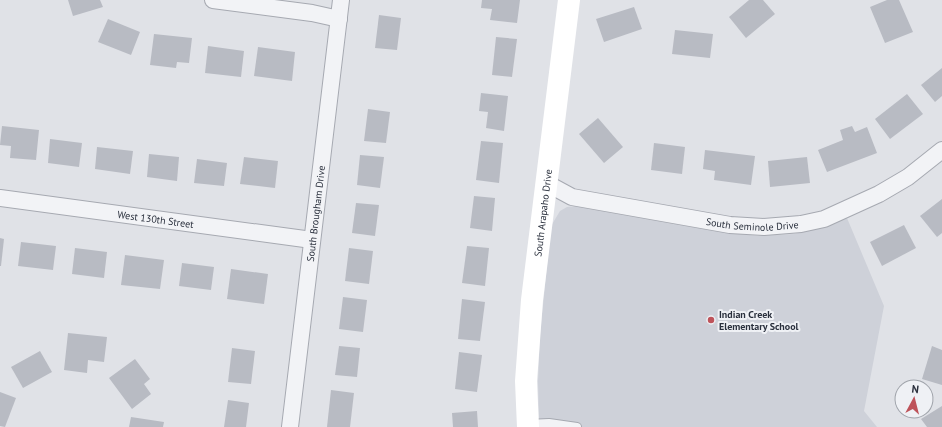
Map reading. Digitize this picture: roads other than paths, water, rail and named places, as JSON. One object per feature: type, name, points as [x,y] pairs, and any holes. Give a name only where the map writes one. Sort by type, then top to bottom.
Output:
[{"type":"street","points":[[213,0],[312,13],[339,19]]},
{"type":"street","name":"South Brougham Drive","points":[[290,427],[341,0]]},
{"type":"street","name":"South Arapaho Drive","points":[[528,426],[526,381],[532,300],[548,184],[569,0]]},
{"type":"street","name":"South Seminole Drive","points":[[548,184],[572,197],[730,226],[764,227],[801,224],[824,219],[879,194],[908,177],[942,150]]},
{"type":"street","name":"West 130th Street","points":[[0,198],[312,240]]},
{"type":"lane","points":[[528,426],[549,423],[578,427]]},
{"type":"place","name":"Indian Creek Elementary School","points":[[711,320]]}]
